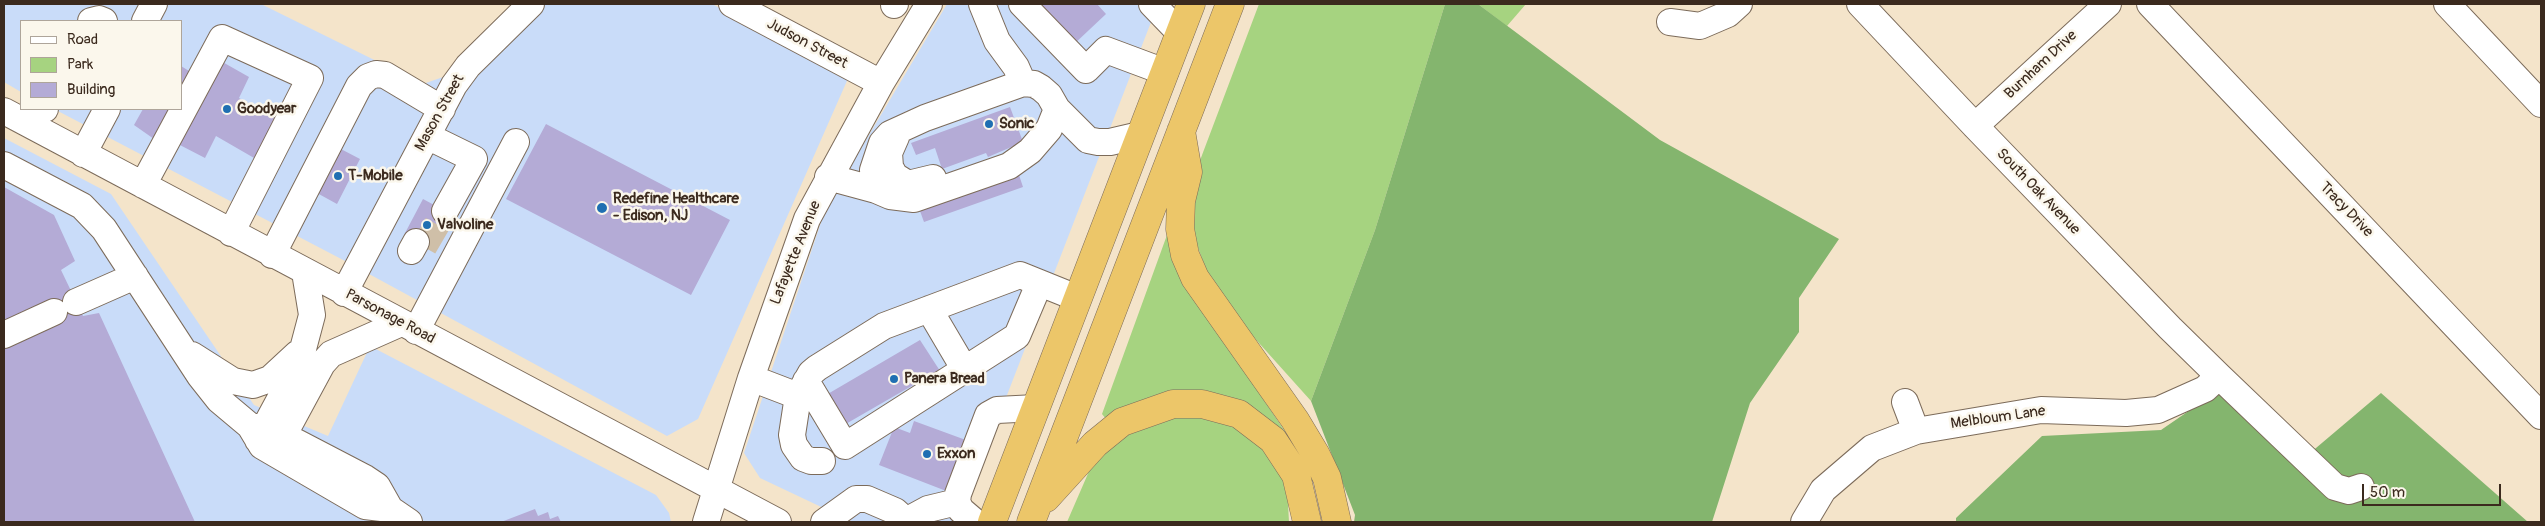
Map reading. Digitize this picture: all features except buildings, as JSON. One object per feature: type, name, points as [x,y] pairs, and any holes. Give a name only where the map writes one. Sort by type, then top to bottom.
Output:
[{"type":"highway","points":[[992,522],[1191,4]]},
{"type":"highway","points":[[1034,515],[1230,4]]},
{"type":"highway","points":[[1181,131],[1188,172],[1182,201],[1180,229],[1185,255],[1195,278],[1295,420],[1316,455],[1327,478],[1337,522]]},
{"type":"highway","points":[[1034,515],[1095,444],[1122,422],[1173,404],[1202,404],[1239,414],[1250,420],[1273,440],[1296,476],[1307,522]]},
{"type":"street","points":[[146,20],[154,4]]},
{"type":"street","name":"Mason Street","points":[[344,293],[427,136],[468,66],[531,4]]},
{"type":"street","name":"Judson Street","points":[[732,4],[881,84]]},
{"type":"street","name":"Lafayette Avenue","points":[[706,522],[751,378],[806,219],[881,84],[929,4]]},
{"type":"street","points":[[982,4],[997,41],[1016,67],[1023,83]]},
{"type":"street","points":[[1022,4],[1086,70],[1106,50],[1165,72]]},
{"type":"street","points":[[1152,4],[1180,33]]},
{"type":"street","points":[[1670,22],[1700,26],[1728,14],[1739,4]]},
{"type":"street","name":"South Oak Avenue","points":[[1860,4],[1974,126],[2219,376],[2335,487],[2349,491],[2361,487]]},
{"type":"street","name":"Burnham Drive","points":[[1974,126],[2108,4]]},
{"type":"street","name":"Tracy Drive","points":[[2150,4],[2541,416]]},
{"type":"street","points":[[2447,4],[2541,104]]},
{"type":"street","points":[[143,185],[222,38],[310,78],[231,233]]},
{"type":"street","points":[[272,254],[360,86],[368,78],[376,74],[385,76],[442,109]]},
{"type":"street","points":[[876,190],[873,170],[878,153],[886,138],[902,128],[1023,83],[1034,84],[1041,88],[1057,109],[1088,140],[1110,142],[1140,135]]},
{"type":"street","points":[[828,177],[876,190],[890,196],[914,199],[1009,166],[1030,151],[1049,129],[1057,109]]},
{"type":"street","points":[[84,154],[106,110]]},
{"type":"street","name":"Parsonage Road","points":[[4,112],[39,113],[84,154],[778,522]]},
{"type":"street","points":[[902,128],[892,144],[889,162],[895,176],[908,184],[914,184],[1008,152],[1030,151]]},
{"type":"street","points":[[427,136],[474,159],[440,208]]},
{"type":"street","points":[[266,437],[302,402],[322,364],[331,354],[409,327],[516,142]]},
{"type":"street","points":[[4,165],[82,206],[104,229],[181,348],[219,400],[266,437],[365,506],[400,516]]},
{"type":"street","points":[[266,437],[299,364],[312,316],[306,272]]},
{"type":"street","points":[[822,461],[811,462],[803,458],[794,444],[792,435],[802,389],[817,368],[874,332],[1020,275],[1077,298]]},
{"type":"street","points":[[4,335],[134,276]]},
{"type":"street","points":[[751,378],[802,389],[846,446],[1017,336],[1039,284]]},
{"type":"street","points":[[929,310],[965,370]]},
{"type":"street","points":[[181,348],[233,381],[252,385],[270,378],[303,348]]},
{"type":"street","name":"Melbloum Lane","points":[[1804,522],[1822,490],[1872,448],[1916,431],[2041,410],[2126,413],[2158,410],[2205,390],[2219,376]]},
{"type":"street","points":[[302,402],[313,436],[337,463]]},
{"type":"street","points":[[1904,402],[1916,431]]},
{"type":"street","points":[[975,522],[960,510],[957,502],[958,494],[988,416],[997,410],[1036,408]]},
{"type":"street","points":[[266,437],[337,463],[377,486],[400,516]]},
{"type":"street","points":[[824,522],[856,499],[867,499],[895,511],[905,521],[928,509],[957,502]]},
{"type":"shaded area","points":[[4,4],[261,4],[423,84],[472,67],[528,4],[712,4],[850,74],[698,419],[667,436],[347,262],[56,110],[182,110],[182,20],[20,20],[20,91],[4,82]]},
{"type":"shaded area","points":[[947,4],[1158,4],[958,522],[853,522],[760,478],[744,453],[826,207]]},
{"type":"shaded area","points":[[4,138],[111,194],[254,405],[328,436],[370,346],[656,495],[669,513],[671,522],[4,522]]},
{"type":"green space","points":[[1259,4],[1445,4],[1375,230],[1311,401],[1241,323],[1210,280],[1187,218],[1196,171]]},
{"type":"green space","points":[[1445,4],[1478,4],[1660,140],[1839,239],[1799,298],[1799,332],[1750,403],[1712,522],[1354,522],[1355,515],[1311,401],[1375,230]]},
{"type":"green space","points":[[1478,4],[1526,4],[1507,26]]},
{"type":"green space","points":[[1167,235],[1172,235],[1188,287],[1288,436],[1286,439],[1247,407],[1106,419],[1102,414]]},
{"type":"green space","points":[[2228,384],[2303,459],[2381,393],[2528,522],[1956,522],[1956,518],[2042,436],[2161,430]]},
{"type":"green space","points":[[1186,413],[1231,421],[1264,449],[1287,486],[1289,522],[1067,522],[1090,469],[1105,451],[1132,430]]},
{"type":"tunnel","points":[[424,247],[445,211]]},
{"type":"place","name":"Goodyear","points":[[227,109]]},
{"type":"place","name":"Sonic","points":[[989,124]]},
{"type":"place","name":"T-Mobile","points":[[338,176]]},
{"type":"place","name":"Redefine Healthcare - Edison, NJ","points":[[602,208]]},
{"type":"place","name":"Valvoline","points":[[427,225]]},
{"type":"place","name":"Panera Bread","points":[[894,379]]},
{"type":"place","name":"Exxon","points":[[927,454]]}]
